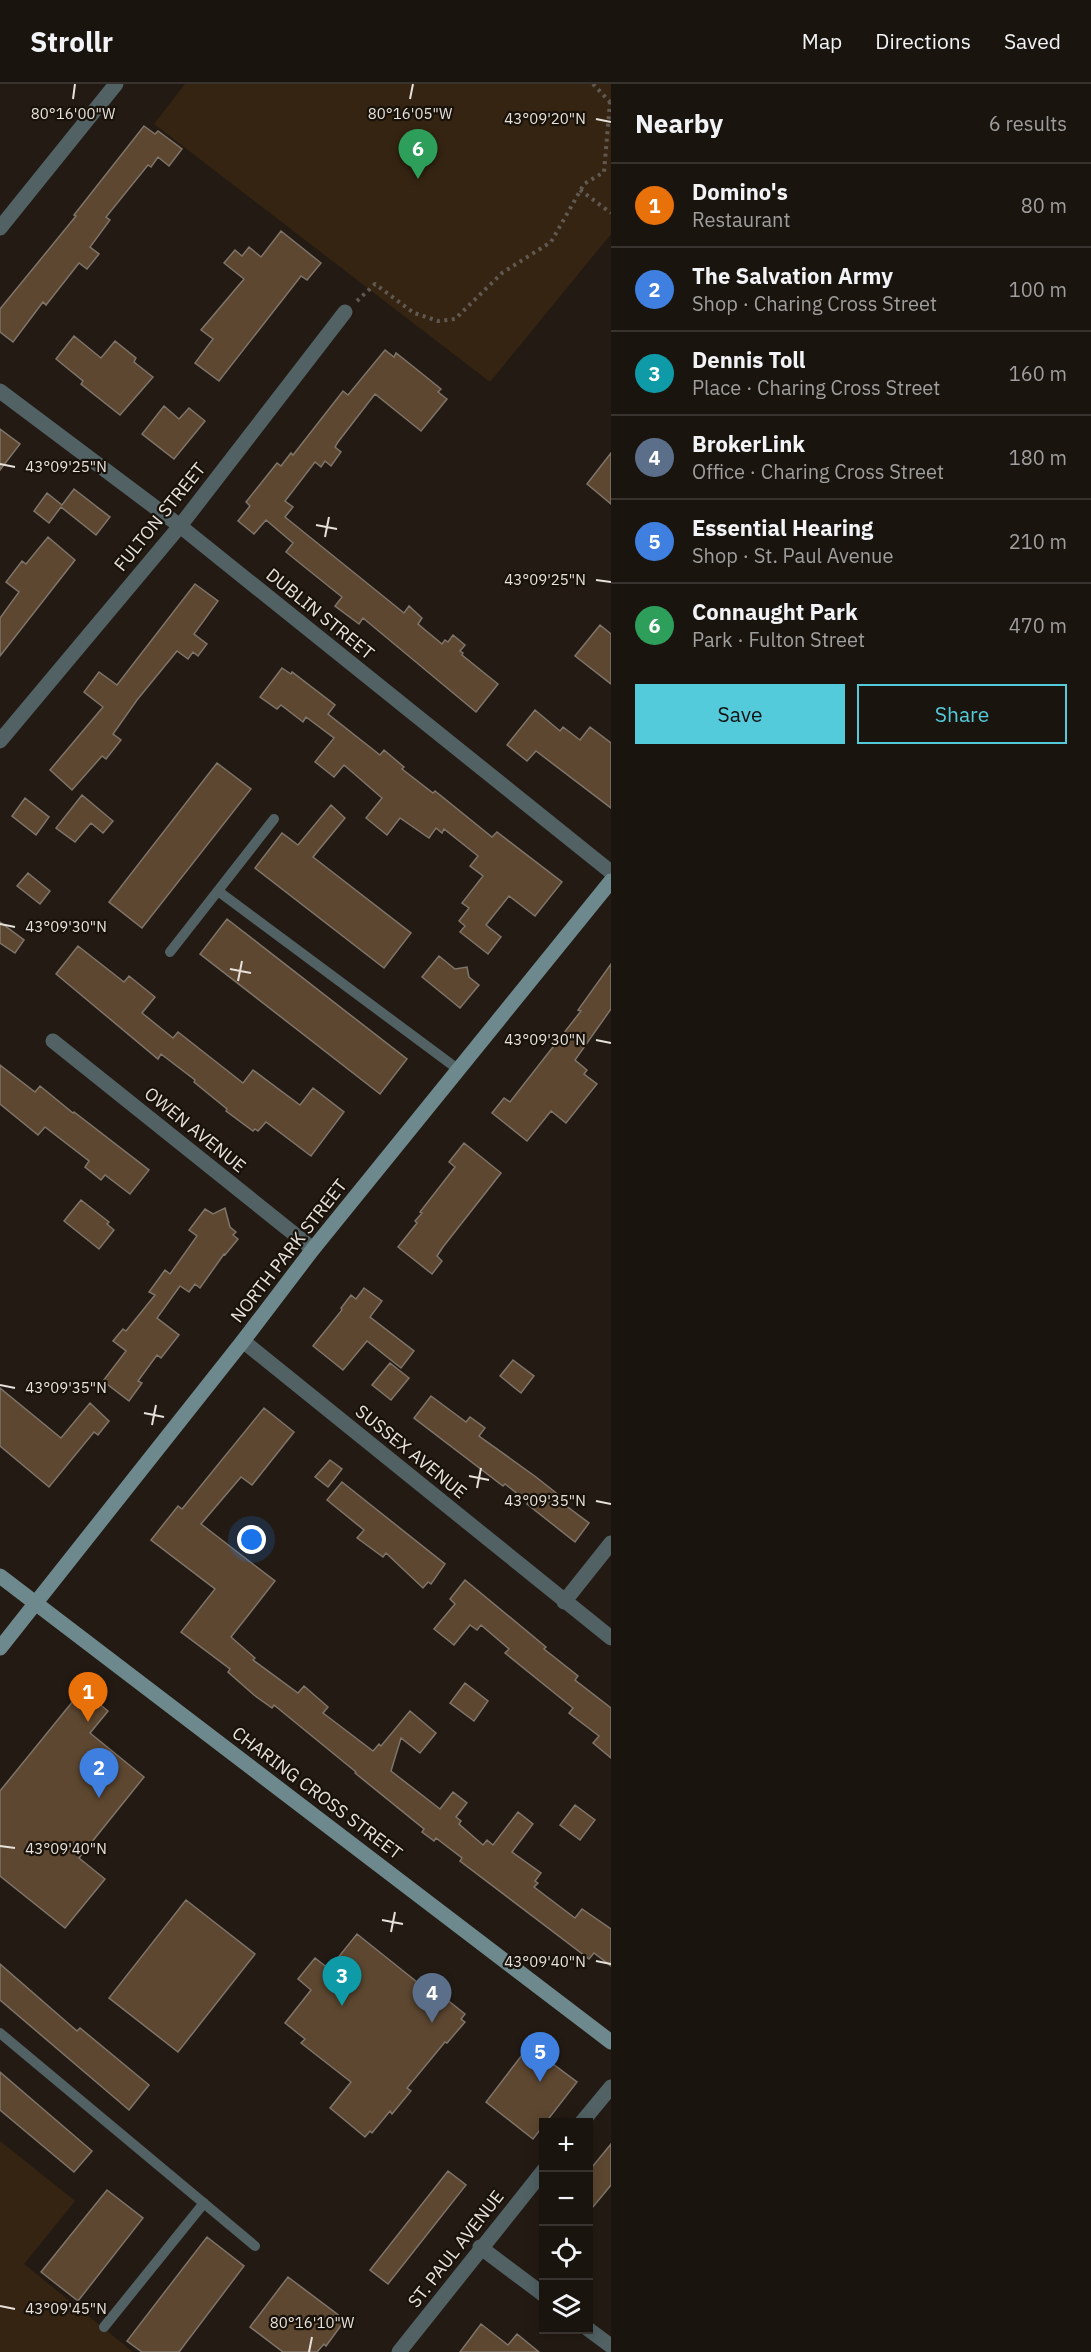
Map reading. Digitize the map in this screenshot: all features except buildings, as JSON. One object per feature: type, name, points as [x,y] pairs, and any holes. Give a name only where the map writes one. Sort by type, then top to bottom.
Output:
[{"type":"street","points":[[0,228],[116,84]]},
{"type":"street","name":"FULTON STREET","points":[[0,741],[180,526],[345,312]]},
{"type":"street","name":"DUBLIN STREET","points":[[0,391],[180,526],[611,872]]},
{"type":"street","name":"NORTH PARK STREET","points":[[0,1648],[313,1249],[611,881]]},
{"type":"street","name":"OWEN AVENUE","points":[[52,1041],[313,1249]]},
{"type":"street","name":"SUSSEX AVENUE","points":[[243,1341],[611,1638]]},
{"type":"street","points":[[564,1602],[611,1543]]},
{"type":"street","name":"CHARING CROSS STREET","points":[[0,1576],[611,2042]]},
{"type":"street","points":[[585,2118],[611,2087]]},
{"type":"street","name":"ST. PAUL AVENUE","points":[[399,2352],[541,2172]]},
{"type":"street","points":[[480,2247],[539,2292]]},
{"type":"street","points":[[593,2333],[611,2346]]},
{"type":"lane","points":[[170,952],[274,819]]},
{"type":"lane","points":[[218,891],[459,1070]]},
{"type":"lane","points":[[0,2033],[255,2246]]},
{"type":"lane","points":[[104,2327],[204,2203]]},
{"type":"path","points":[[593,84],[610,102],[604,172]]},
{"type":"path","points":[[345,312],[375,284],[414,313],[438,321],[455,319],[502,273],[551,242],[584,184],[611,168]]},
{"type":"path","points":[[580,190],[611,213]]},
{"type":"shaded area","points":[[185,84],[611,84],[611,234],[490,382],[154,124]]},
{"type":"shaded area","points":[[0,2141],[75,2201],[24,2264],[133,2352],[0,2352]]},
{"type":"place","name":"Connaught Park","points":[[418,179]]},
{"type":"place","name":"Domino's","points":[[88,1722]]},
{"type":"place","name":"The Salvation Army","points":[[99,1798]]},
{"type":"place","name":"Dennis Toll","points":[[342,2006]]},
{"type":"place","name":"BrokerLink","points":[[432,2023]]},
{"type":"place","name":"Essential Hearing","points":[[540,2082]]}]
